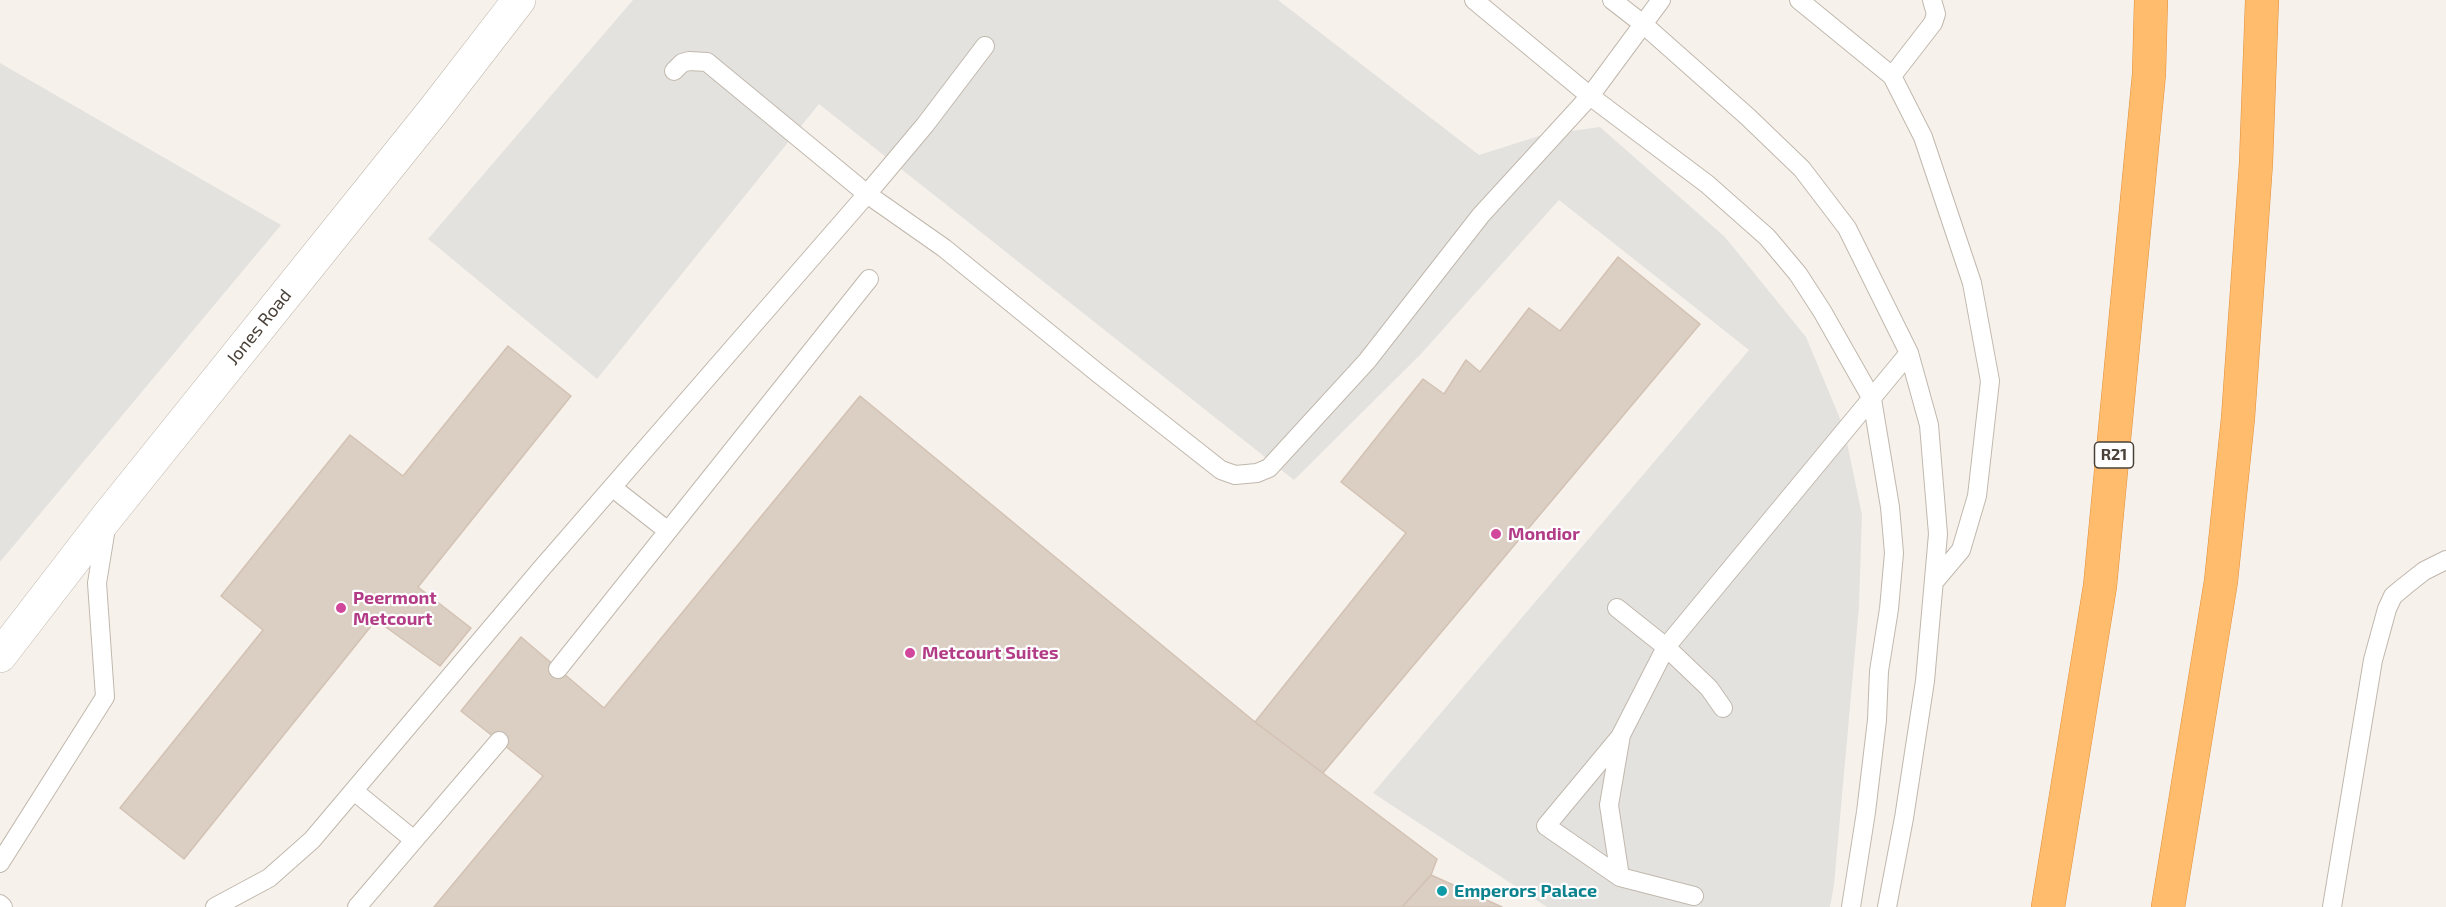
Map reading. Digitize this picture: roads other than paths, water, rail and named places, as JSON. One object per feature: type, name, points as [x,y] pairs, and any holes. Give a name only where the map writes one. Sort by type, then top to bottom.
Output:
[{"type":"highway","name":"R21","points":[[2048,907],[2100,586],[2149,74],[2151,0]]},
{"type":"highway","points":[[2168,907],[2222,569],[2238,417],[2255,175],[2262,0]]},
{"type":"street","name":"Jones Road","points":[[0,656],[107,517],[434,111],[519,0]]},
{"type":"lane","points":[[1474,0],[1590,96],[1707,184],[1767,237],[1798,274],[1822,311],[1872,399],[1890,507],[1894,553],[1889,609],[1879,671],[1866,812],[1851,907]]},
{"type":"lane","points":[[1612,0],[1643,24],[1748,117],[1802,169],[1847,228],[1909,353],[1929,425],[1938,534],[1925,681],[1904,818],[1887,907]]},
{"type":"lane","points":[[674,71],[682,63],[689,61],[707,62],[867,194],[944,248],[1098,374],[1221,470],[1245,476],[1269,468],[1367,361],[1481,215],[1590,96],[1661,0]]},
{"type":"lane","points":[[1800,0],[1892,76],[1923,137],[1972,283],[1990,381],[1977,496],[1961,550],[1934,582]]},
{"type":"lane","points":[[1892,76],[1933,23],[1936,14],[1932,0]]},
{"type":"lane","points":[[215,907],[269,878],[312,840],[926,125],[985,46]]},
{"type":"lane","points":[[558,669],[869,279]]},
{"type":"lane","points":[[1694,896],[1620,877],[1546,826],[1621,735],[1666,647],[1909,353]]},
{"type":"lane","points":[[613,488],[668,531]]},
{"type":"lane","points":[[0,863],[105,698],[97,583],[107,517]]},
{"type":"lane","points":[[2332,907],[2373,660],[2387,609],[2393,596],[2405,586],[2424,571],[2446,560]]},
{"type":"lane","points":[[1617,608],[1666,647],[1709,688],[1723,708]]},
{"type":"lane","points":[[1620,877],[1609,805],[1621,735]]},
{"type":"lane","points":[[357,907],[499,741]]},
{"type":"lane","points":[[354,791],[414,840]]},
{"type":"place","name":"Mondior","points":[[1496,534]]},
{"type":"place","name":"Peermont Metcourt","points":[[341,608]]},
{"type":"place","name":"Metcourt Suites","points":[[910,653]]},
{"type":"place","name":"Emperors Palace","points":[[1442,891]]}]
